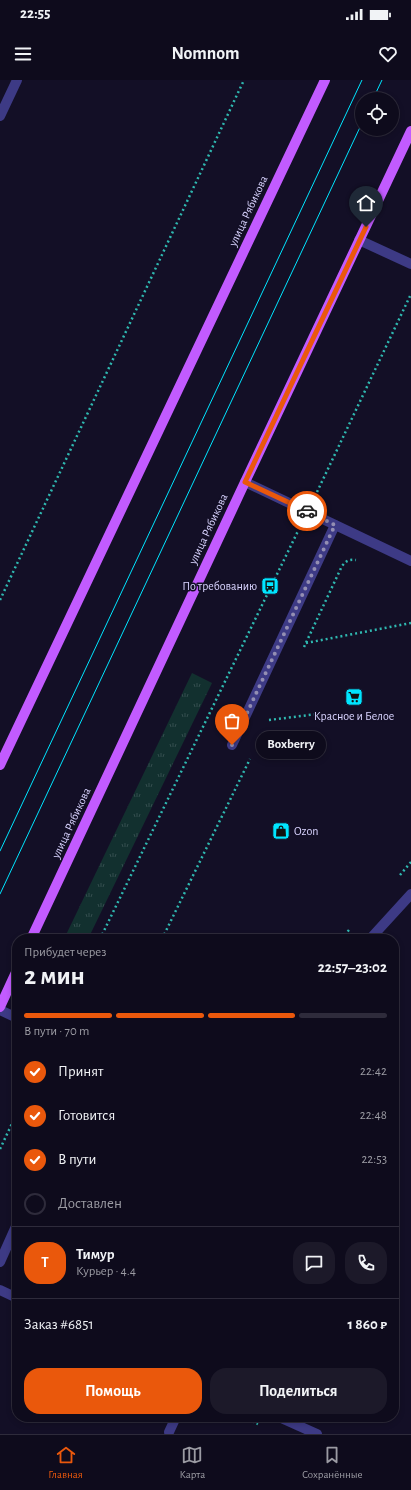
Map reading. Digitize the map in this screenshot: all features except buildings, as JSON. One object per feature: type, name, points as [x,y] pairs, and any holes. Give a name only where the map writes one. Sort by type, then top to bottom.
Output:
[{"type":"main road","name":"улица Рябикова","points":[[0,765],[325,80]]},
{"type":"main road","name":"улица Рябикова","points":[[33,934],[411,131]]},
{"type":"main road","points":[[0,1007],[12,981]]},
{"type":"lane","points":[[0,116],[17,80]]},
{"type":"lane","points":[[359,240],[411,264]]},
{"type":"lane","points":[[245,482],[411,561]]},
{"type":"lane","points":[[232,745],[335,525]]},
{"type":"lane","points":[[375,934],[411,894]]},
{"type":"lane","points":[[0,1010],[12,1016]]},
{"type":"lane","points":[[0,1262],[12,1235]]},
{"type":"lane","points":[[0,1290],[12,1296]]},
{"type":"lane","points":[[169,1432],[174,1422]]},
{"type":"lane","points":[[290,1422],[316,1434]]},
{"type":"path","points":[[0,600],[244,80]]},
{"type":"path","points":[[102,934],[308,511],[411,294]]},
{"type":"path","points":[[303,650],[342,566],[345,562],[351,559],[357,560]]},
{"type":"path","points":[[306,643],[411,623]]},
{"type":"path","points":[[272,713],[269,720],[317,714]]},
{"type":"path","points":[[164,934],[251,756]]},
{"type":"path","points":[[0,1149],[12,1124]]},
{"type":"green space","points":[[192,673],[212,683],[90,934],[66,934]]},
{"type":"tram line","points":[[0,851],[362,80]]},
{"type":"tram line","points":[[376,92],[382,80]]},
{"type":"tram line","points":[[0,894],[356,136]]},
{"type":"way so far","points":[[232,745],[335,525],[307,511]]},
{"type":"place","name":"По требованию","points":[[270,586]]},
{"type":"place","name":"Красное и Белое","points":[[354,697]]},
{"type":"place","name":"Boxberry","points":[[232,745]]},
{"type":"place","name":"Ozon","points":[[281,831]]},
{"type":"route","points":[[307,511],[245,482],[366,227]]}]
